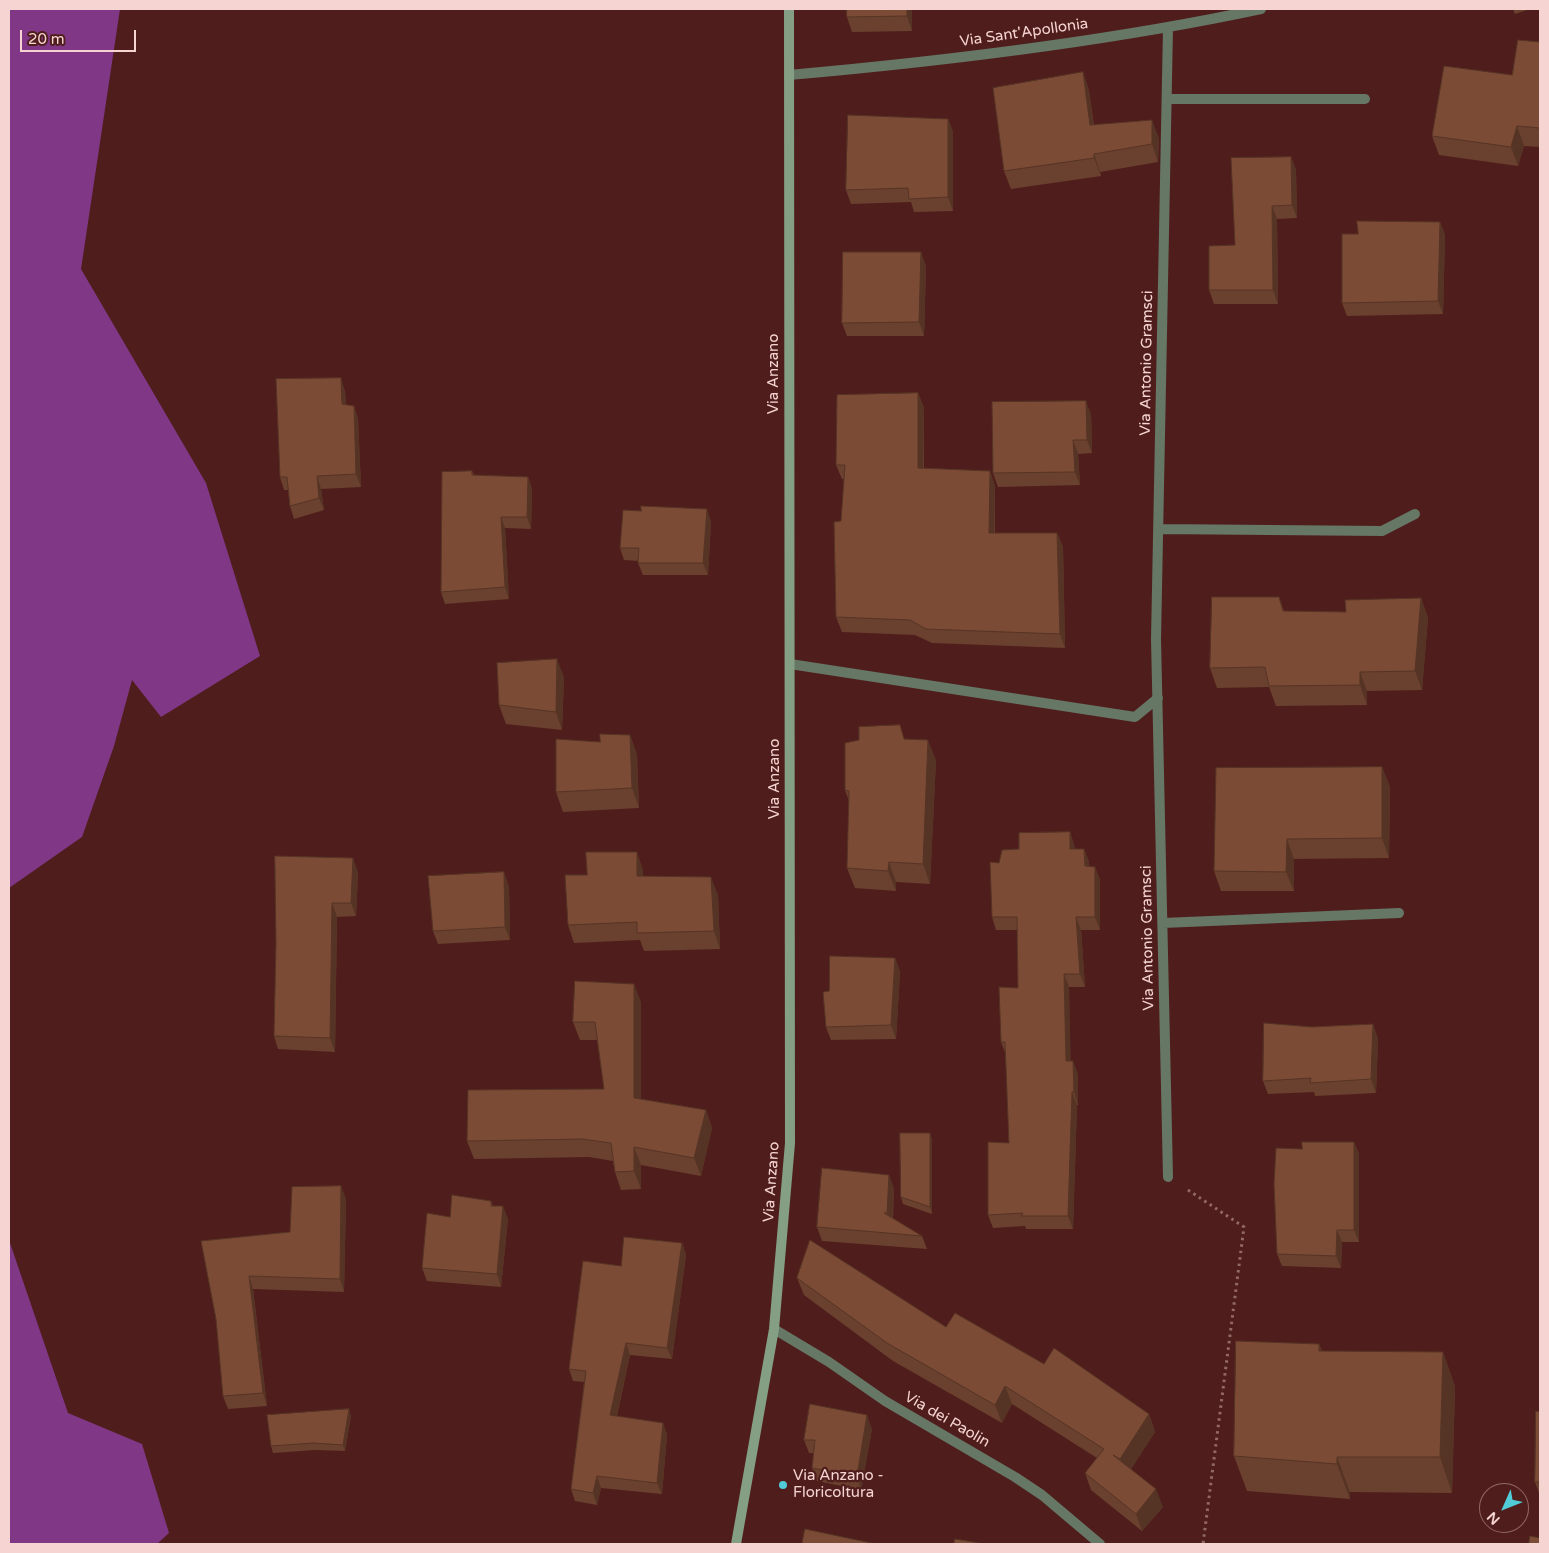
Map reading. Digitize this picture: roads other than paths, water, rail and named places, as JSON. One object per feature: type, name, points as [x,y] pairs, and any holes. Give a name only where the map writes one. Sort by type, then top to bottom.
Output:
[{"type":"main road","name":"Via Anzano","points":[[736,1544],[774,1329],[790,1143],[789,9]]},
{"type":"street","name":"Via Sant'Apollonia","points":[[789,74],[892,65],[1168,28],[1262,9]]},
{"type":"street","name":"Via Antonio Gramsci","points":[[1168,28],[1156,639],[1168,1177]]},
{"type":"street","points":[[1168,99],[1365,98]]},
{"type":"street","points":[[1159,529],[1382,531],[1415,514]]},
{"type":"street","points":[[790,664],[1135,717],[1158,698]]},
{"type":"street","points":[[1163,923],[1399,913]]},
{"type":"street","name":"Via dei Paolin","points":[[774,1329],[829,1362],[884,1401],[1015,1477],[1042,1495],[1100,1544]]},
{"type":"place","name":"Via Anzano - Floricoltura","points":[[783,1485]]}]
